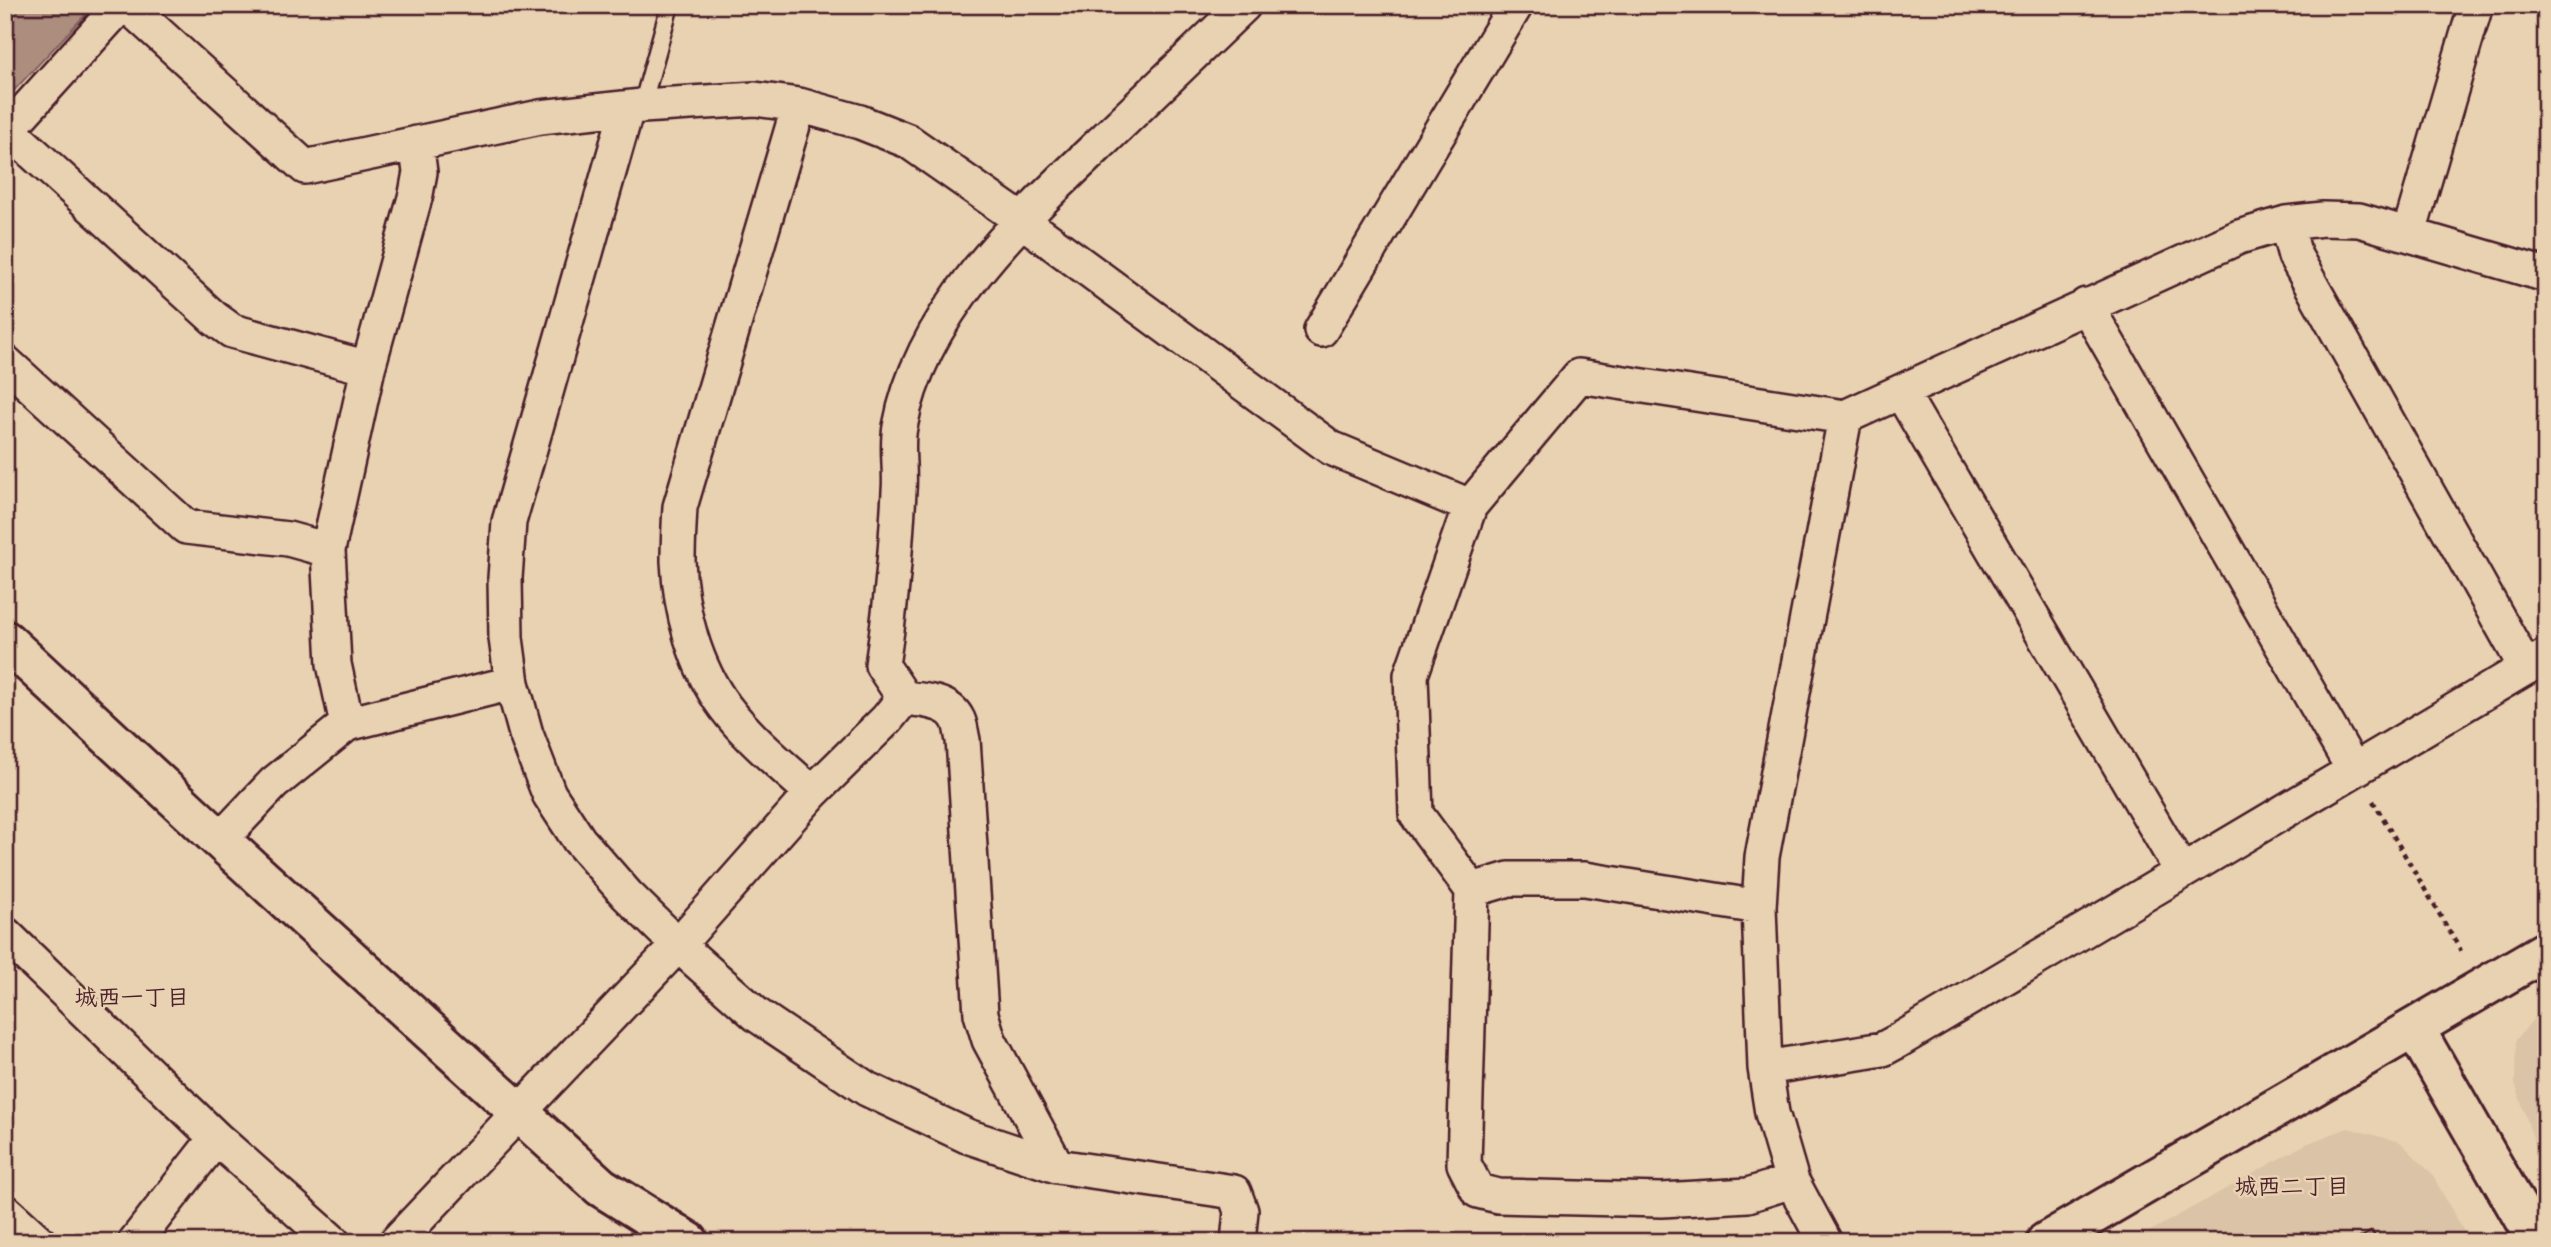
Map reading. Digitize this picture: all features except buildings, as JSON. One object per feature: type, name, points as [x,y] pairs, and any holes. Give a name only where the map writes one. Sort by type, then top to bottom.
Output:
[{"type":"street","points":[[121,5],[6,132],[214,318],[232,331],[368,368]]},
{"type":"street","points":[[127,5],[304,167],[540,117],[634,108],[755,99],[799,105],[860,122],[908,141],[1021,220],[1331,448],[1470,506]]},
{"type":"street","points":[[1057,1166],[989,1040],[981,1014],[963,740],[957,718],[949,709],[929,701],[904,698],[882,665],[890,615],[896,540],[901,471],[900,429],[916,372],[942,321],[983,265],[1021,220],[1244,5]]},
{"type":"street","points":[[1321,330],[1516,5]]},
{"type":"street","points":[[2409,233],[2476,5]]},
{"type":"street","points":[[799,105],[680,507],[678,562],[683,602],[704,673],[725,707],[748,734],[812,793]]},
{"type":"street","points":[[634,108],[509,522],[505,578],[506,638],[512,683],[526,734],[550,794],[579,840],[627,895],[678,945],[757,1015],[867,1089],[967,1136],[1057,1166],[1234,1192],[1241,1211],[1238,1242]]},
{"type":"street","points":[[347,724],[334,664],[328,550],[368,368],[416,194],[419,172],[416,143]]},
{"type":"street","points":[[1792,1181],[1748,1195],[1662,1200],[1499,1196],[1478,1191],[1464,1164],[1472,890],[1416,814],[1410,675],[1470,506],[1579,376],[1845,417],[2239,237],[2286,223],[2323,219],[2360,220],[2546,275]]},
{"type":"street","points":[[1765,1068],[1883,1049],[2536,662],[2295,256],[2286,223]]},
{"type":"street","points":[[2086,305],[2354,769]]},
{"type":"street","points":[[5,362],[186,527],[288,539],[328,550]]},
{"type":"street","points":[[1901,391],[2182,872]]},
{"type":"street","points":[[1825,1242],[1792,1181],[1772,1113],[1765,1068],[1759,907],[1762,857],[1845,417]]},
{"type":"street","points":[[5,640],[601,1187],[690,1242]]},
{"type":"street","points":[[220,840],[274,783],[347,724],[512,683]]},
{"type":"street","points":[[396,1242],[678,945],[812,793],[887,719],[904,698]]},
{"type":"street","points":[[1472,890],[1509,879],[1585,880],[1759,907]]},
{"type":"street","points":[[5,934],[216,1138],[333,1242]]},
{"type":"street","points":[[2046,1242],[2546,951]]},
{"type":"street","points":[[2415,1029],[2537,1242]]},
{"type":"street","points":[[135,1242],[216,1138]]},
{"type":"street","points":[[5,1211],[38,1242]]},
{"type":"lane","points":[[634,108],[670,5]]},
{"type":"path","points":[[2371,797],[2461,951]]},
{"type":"shaded area","points":[[5,5],[85,5],[85,15],[5,100]]},
{"type":"shaded area","points":[[2546,1004],[2546,1178],[2515,1083],[2516,1040]]},
{"type":"shaded area","points":[[2348,1128],[2400,1142],[2431,1173],[2470,1242],[2131,1242],[2306,1144]]},
{"type":"district","name":"城西一丁目","points":[[132,997]]},
{"type":"district","name":"城西二丁目","points":[[2292,1186]]}]
